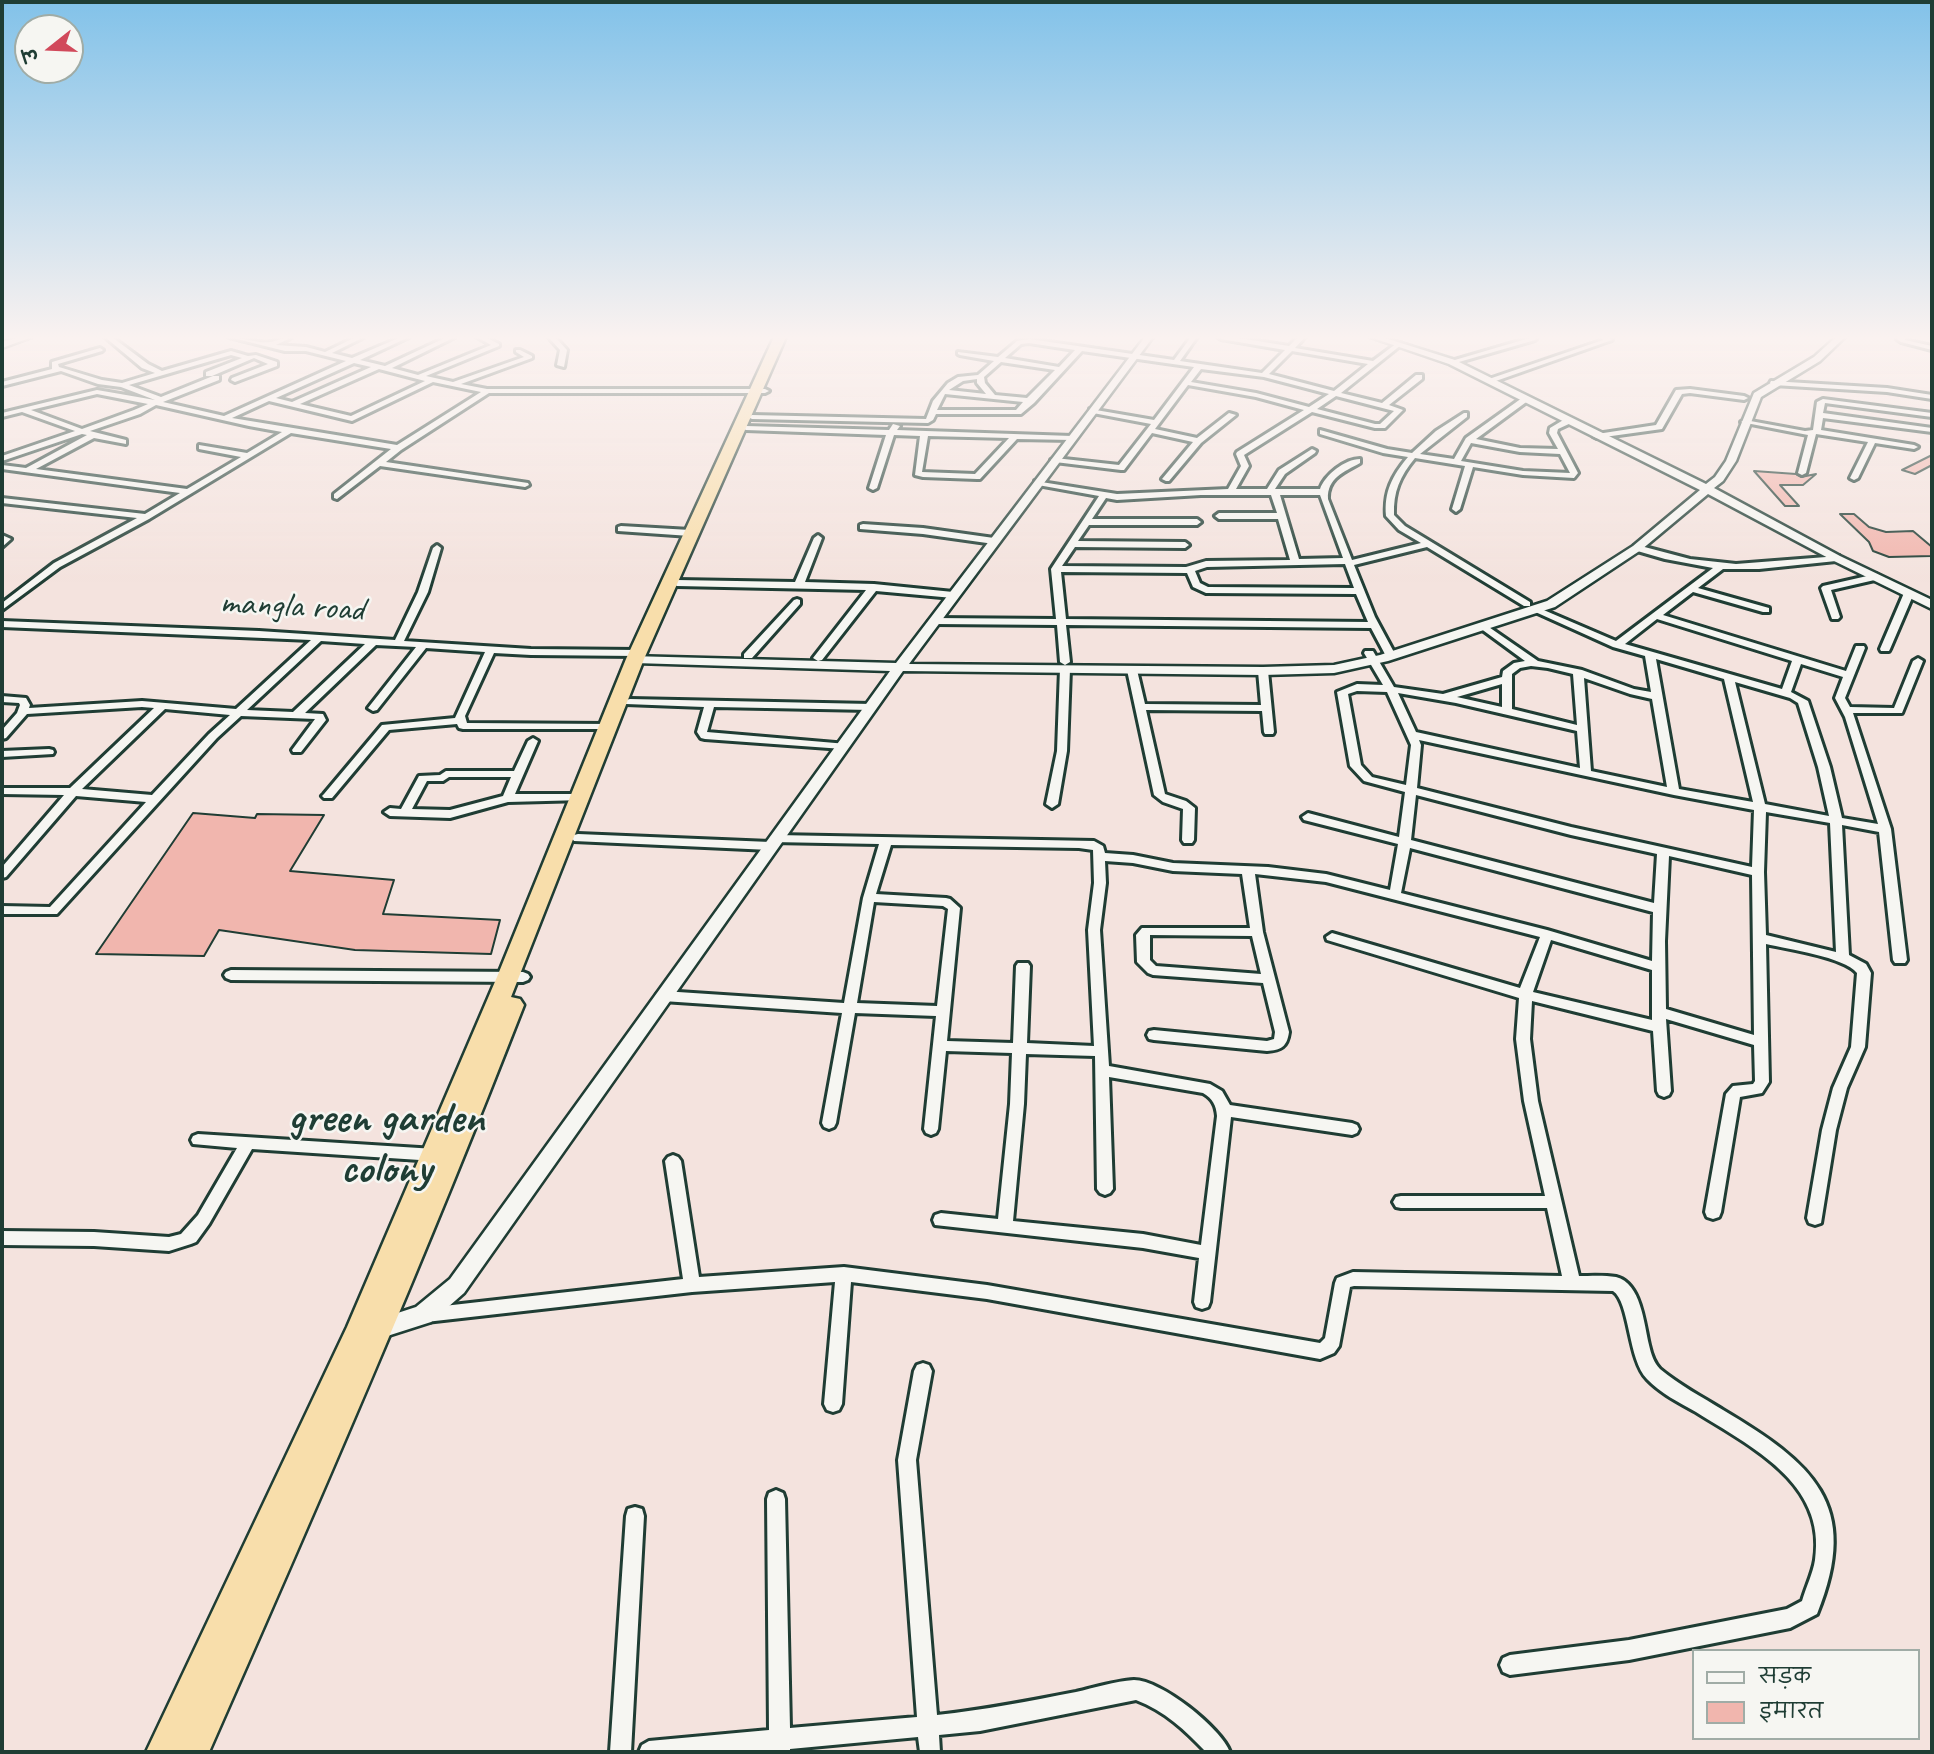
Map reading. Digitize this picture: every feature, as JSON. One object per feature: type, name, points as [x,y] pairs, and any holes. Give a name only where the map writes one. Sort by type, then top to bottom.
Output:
[{"type":"highway","points":[[191,1752],[381,1328],[454,1156],[515,977],[583,803],[608,727],[677,583],[710,498],[747,419]]},
{"type":"highway","points":[[164,1752],[360,1330],[435,1155],[578,838],[583,803],[631,702],[642,656],[690,533],[750,419]]},
{"type":"main road","points":[[381,1328],[423,1315],[457,1286],[902,664],[1087,419]]},
{"type":"main road","points":[[1564,419],[1704,487],[1836,558],[1932,605]]},
{"type":"main road","points":[[1065,666],[1132,670],[1334,669],[1483,626],[1531,607],[1643,532],[1704,487],[1722,456],[1736,419]]},
{"type":"main road","points":[[1389,652],[1561,598],[1637,548],[1731,461],[1746,419]]},
{"type":"main road","points":[[642,656],[818,658],[902,664]]},
{"type":"main road","points":[[642,656],[1065,666],[1306,662],[1371,657]]},
{"type":"street","points":[[48,419],[93,435],[123,442]]},
{"type":"street","points":[[2,459],[120,419]]},
{"type":"street","points":[[229,419],[398,448]]},
{"type":"street","points":[[337,496],[398,448],[444,419]]},
{"type":"street","points":[[749,422],[928,421],[929,419]]},
{"type":"street","points":[[1124,419],[1198,441]]},
{"type":"street","points":[[1055,460],[1119,469],[1158,419]]},
{"type":"street","points":[[1166,479],[1198,441],[1227,419]]},
{"type":"street","points":[[1230,493],[1245,466],[1239,455],[1297,419]]},
{"type":"street","points":[[1351,419],[1378,426],[1387,419]]},
{"type":"street","points":[[1457,419],[1412,454],[1396,480],[1388,511],[1396,524],[1531,607],[1617,645],[1786,694],[1800,699],[1804,704],[1836,820],[1843,958]]},
{"type":"street","points":[[1457,461],[1469,440],[1499,419]]},
{"type":"street","points":[[1597,436],[1659,427],[1664,419]]},
{"type":"street","points":[[1802,473],[1820,419]]},
{"type":"street","points":[[1850,419],[1932,430]]},
{"type":"street","points":[[873,488],[892,432],[901,420]]},
{"type":"street","points":[[1323,432],[1377,449],[1523,473],[1574,476],[1553,431],[1568,421]]},
{"type":"street","points":[[749,422],[892,432],[1072,438]]},
{"type":"street","points":[[1745,422],[1914,447]]},
{"type":"street","points":[[2,607],[57,565],[146,517],[245,455],[289,431]]},
{"type":"street","points":[[925,432],[918,473],[971,478],[980,475],[1016,435]]},
{"type":"street","points":[[28,470],[93,435]]},
{"type":"street","points":[[1469,440],[1520,450],[1563,452]]},
{"type":"street","points":[[1854,478],[1872,441]]},
{"type":"street","points":[[202,447],[245,455]]},
{"type":"street","points":[[1296,562],[1272,493],[1282,472],[1312,451]]},
{"type":"street","points":[[1357,461],[1326,481],[1322,492],[1373,625],[1389,652]]},
{"type":"street","points":[[378,463],[525,485]]},
{"type":"street","points":[[1456,509],[1470,464]]},
{"type":"street","points":[[2,467],[186,491]]},
{"type":"street","points":[[1038,483],[1104,495],[1322,492]]},
{"type":"street","points":[[1052,804],[1062,751],[1065,666],[1056,569],[1104,495]]},
{"type":"street","points":[[2,500],[146,517]]},
{"type":"street","points":[[1219,516],[1282,516]]},
{"type":"street","points":[[1086,522],[1197,522]]},
{"type":"street","points":[[863,527],[932,532],[994,541]]},
{"type":"street","points":[[621,529],[690,533]]},
{"type":"street","points":[[2,538],[7,539],[2,544]]},
{"type":"street","points":[[799,585],[818,538]]},
{"type":"street","points":[[1071,544],[1185,545]]},
{"type":"street","points":[[1056,569],[1190,570],[1206,564],[1348,562],[1429,544]]},
{"type":"street","points":[[398,643],[423,592],[437,548]]},
{"type":"street","points":[[1637,548],[1677,560],[1719,568],[1768,568],[1836,558]]},
{"type":"street","points":[[1617,645],[1719,568]]},
{"type":"street","points":[[1190,570],[1196,585],[1206,590],[1359,591]]},
{"type":"street","points":[[1835,617],[1826,588],[1876,577]]},
{"type":"street","points":[[677,583],[874,587],[954,595]]},
{"type":"street","points":[[818,658],[874,587]]},
{"type":"street","points":[[1691,589],[1766,610]]},
{"type":"street","points":[[1885,649],[1909,593]]},
{"type":"street","points":[[748,656],[797,602]]},
{"type":"street","points":[[1656,616],[1848,675]]},
{"type":"street","points":[[934,621],[1373,625]]},
{"type":"street","name":"mangla road","points":[[2,624],[642,656]]},
{"type":"street","points":[[1483,626],[1536,664]]},
{"type":"street","points":[[2,910],[53,911],[235,712],[319,638]]},
{"type":"street","points":[[295,716],[373,642]]},
{"type":"street","points":[[373,708],[424,644]]},
{"type":"street","points":[[1860,648],[1840,694],[1885,829],[1900,960]]},
{"type":"street","points":[[460,721],[491,649]]},
{"type":"street","points":[[1650,656],[1674,792]]},
{"type":"street","points":[[1371,657],[1390,688],[1412,735],[1416,753],[1395,894]]},
{"type":"street","points":[[1786,694],[1798,659]]},
{"type":"street","points":[[1846,710],[1898,711],[1918,661]]},
{"type":"street","points":[[1507,712],[1507,679],[1510,669],[1536,664],[1578,672],[1632,692],[1657,696]]},
{"type":"street","points":[[1132,670],[1160,795],[1166,800],[1184,803],[1188,808],[1188,840]]},
{"type":"street","points":[[1263,671],[1269,732]]},
{"type":"street","points":[[1578,672],[1586,772]]},
{"type":"street","points":[[1713,1212],[1733,1094],[1738,1090],[1754,1090],[1761,1086],[1758,872],[1760,807],[1729,678]]},
{"type":"street","points":[[1442,698],[1507,679]]},
{"type":"street","points":[[1582,729],[1390,688],[1355,687],[1343,690],[1353,754],[1357,770],[1363,776],[1411,790],[1758,872]]},
{"type":"street","points":[[2,699],[24,701],[24,711],[2,735]]},
{"type":"street","points":[[631,702],[871,707]]},
{"type":"street","points":[[24,711],[119,704],[163,705],[316,716],[321,719],[296,750]]},
{"type":"street","points":[[710,704],[702,732],[705,736],[843,746]]},
{"type":"street","points":[[2,874],[74,792],[163,705]]},
{"type":"street","points":[[1140,707],[1267,708]]},
{"type":"street","points":[[328,796],[384,729],[460,721],[467,726],[608,727]]},
{"type":"street","points":[[1412,735],[1674,792],[1885,829]]},
{"type":"street","points":[[508,798],[533,741]]},
{"type":"street","points":[[2,754],[49,752]]},
{"type":"street","points":[[404,813],[423,778],[443,778],[446,774],[518,774]]},
{"type":"street","points":[[2,791],[74,792],[155,799]]},
{"type":"street","points":[[390,812],[450,814],[508,798],[583,803]]},
{"type":"street","points":[[1308,817],[1658,909]]},
{"type":"street","points":[[578,838],[1089,845],[1100,849],[1094,930],[1102,1051],[1105,1189]]},
{"type":"street","points":[[829,1123],[869,898],[886,841]]},
{"type":"street","points":[[1663,851],[1658,909],[1659,1027],[1664,1091]]},
{"type":"street","points":[[1101,857],[1133,859],[1174,867],[1305,875],[1395,894],[1547,934],[1659,968]]},
{"type":"street","points":[[1154,1035],[1277,1045],[1281,1041],[1282,1032],[1257,932],[1248,871]]},
{"type":"street","points":[[869,898],[946,902],[953,906],[931,1129]]},
{"type":"street","points":[[1257,932],[1147,931],[1142,935],[1144,962],[1153,970],[1269,979]]},
{"type":"street","points":[[1547,934],[1526,995],[1523,1039],[1529,1089],[1572,1283]]},
{"type":"street","points":[[1332,937],[1526,995],[1659,1027]]},
{"type":"street","points":[[1759,938],[1843,958],[1858,964],[1864,973],[1858,1047],[1840,1088],[1829,1130],[1815,1218]]},
{"type":"street","points":[[1005,1226],[1017,1104],[1023,966]]},
{"type":"street","points":[[231,975],[515,977]]},
{"type":"street","points":[[663,996],[848,1008],[944,1011]]},
{"type":"street","points":[[1659,1012],[1761,1042]]},
{"type":"street","points":[[941,1046],[1102,1051]]},
{"type":"street","points":[[1102,1070],[1205,1088],[1218,1096],[1224,1110],[1202,1301]]},
{"type":"street","points":[[1224,1110],[1352,1129]]},
{"type":"street","points":[[198,1140],[435,1155]]},
{"type":"street","points":[[2,1238],[94,1239],[169,1244],[179,1242],[189,1237],[199,1225],[247,1144]]},
{"type":"street","points":[[673,1161],[692,1285]]},
{"type":"street","points":[[1401,1202],[1554,1202]]},
{"type":"street","points":[[942,1220],[1143,1241],[1208,1253]]},
{"type":"street","points":[[423,1315],[692,1285],[844,1274],[987,1292],[1320,1351],[1328,1348],[1333,1341],[1343,1283],[1353,1279],[1615,1284],[1623,1288],[1628,1296],[1643,1355],[1652,1373],[1768,1448],[1794,1469],[1820,1504],[1828,1551],[1810,1607],[1790,1618],[1629,1650],[1510,1665]]},
{"type":"street","points":[[833,1404],[844,1274]]},
{"type":"street","points":[[923,1371],[907,1460],[930,1752]]},
{"type":"street","points":[[776,1499],[780,1746]]},
{"type":"street","points":[[620,1752],[635,1516]]},
{"type":"street","points":[[649,1752],[780,1746],[980,1721],[1136,1690],[1161,1699],[1192,1722],[1220,1752]]},
{"type":"building","points":[[1932,455],[1932,465],[1915,474],[1902,470]]},
{"type":"building","points":[[1754,471],[1796,474],[1801,477],[1816,474],[1803,485],[1780,485],[1799,506],[1785,506]]},
{"type":"building","points":[[1840,514],[1854,514],[1869,527],[1886,532],[1913,531],[1932,547],[1932,556],[1889,557],[1873,551],[1869,542]]},
{"type":"building","points":[[193,813],[255,818],[257,814],[324,815],[290,871],[394,880],[383,914],[500,920],[491,954],[355,950],[219,930],[204,956],[96,954]]},
{"type":"district","name":"green garden colony","points":[[386,1144]]}]
